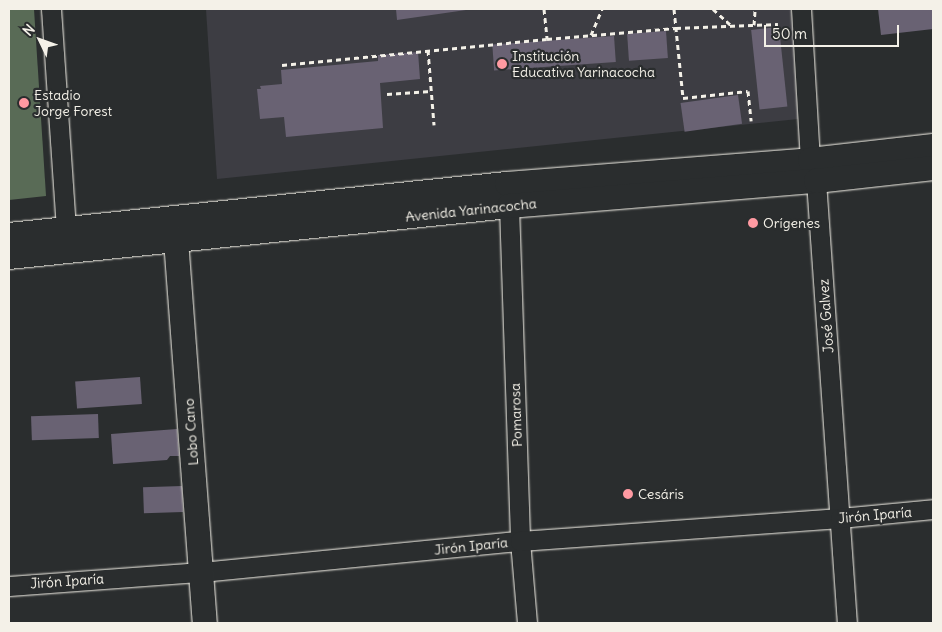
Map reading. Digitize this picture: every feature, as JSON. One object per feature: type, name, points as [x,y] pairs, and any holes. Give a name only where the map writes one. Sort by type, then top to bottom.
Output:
[{"type":"street","points":[[51,9],[66,229]]},
{"type":"street","name":"José Galvez","points":[[801,9],[847,623]]},
{"type":"street","name":"Avenida Yarinacocha","points":[[9,257],[509,206],[813,170],[933,146]]},
{"type":"street","name":"Avenida Yarinacocha","points":[[9,235],[507,184],[813,170],[933,168]]},
{"type":"street","name":"Pomarosa","points":[[509,206],[520,541],[527,623]]},
{"type":"street","name":"Lobo Cano","points":[[176,240],[205,623]]},
{"type":"street","name":"Jirón Iparía","points":[[9,586],[201,572],[520,541],[840,518],[933,509]]},
{"type":"path","points":[[544,9],[547,38]]},
{"type":"path","points":[[591,35],[602,9]]},
{"type":"path","points":[[674,9],[683,98],[748,91],[751,122]]},
{"type":"path","points":[[713,9],[731,25]]},
{"type":"path","points":[[754,25],[755,9]]},
{"type":"path","points":[[282,65],[547,38],[676,28],[778,24]]},
{"type":"path","points":[[428,50],[434,124]]},
{"type":"path","points":[[387,94],[432,91]]},
{"type":"shaded area","name":"Institución Educativa Yarinacocha","points":[[206,9],[791,9],[798,119],[217,179]]},
{"type":"green space","name":"Estadio Jorge Forest","points":[[9,9],[34,9],[46,196],[9,200]]},
{"type":"building","points":[[396,9],[466,9],[466,10],[397,20]]},
{"type":"building","points":[[878,9],[933,9],[933,29],[881,35]]},
{"type":"building","points":[[779,27],[787,107],[760,109],[751,30]]},
{"type":"building","points":[[666,31],[668,58],[629,61],[627,34]]},
{"type":"building","points":[[614,36],[616,62],[494,70],[492,45]]},
{"type":"building","points":[[418,52],[420,79],[380,83],[383,128],[286,137],[284,117],[260,119],[257,89],[261,89],[260,86],[282,84],[281,70],[378,61],[378,55]]},
{"type":"building","points":[[738,95],[742,124],[685,132],[681,103]]},
{"type":"building","points":[[140,377],[142,404],[77,408],[75,382]]},
{"type":"building","points":[[98,414],[99,438],[32,440],[31,416]]},
{"type":"building","points":[[177,429],[179,456],[170,456],[167,460],[113,464],[111,434]]},
{"type":"building","points":[[182,486],[183,512],[144,513],[143,487]]},
{"type":"place","name":"Institución Educativa Yarinacocha","points":[[502,64]]},
{"type":"place","name":"Estadio Jorge Forest","points":[[24,103]]},
{"type":"place","name":"Orígenes","points":[[753,223]]},
{"type":"place","name":"Cesáris","points":[[628,494]]}]
